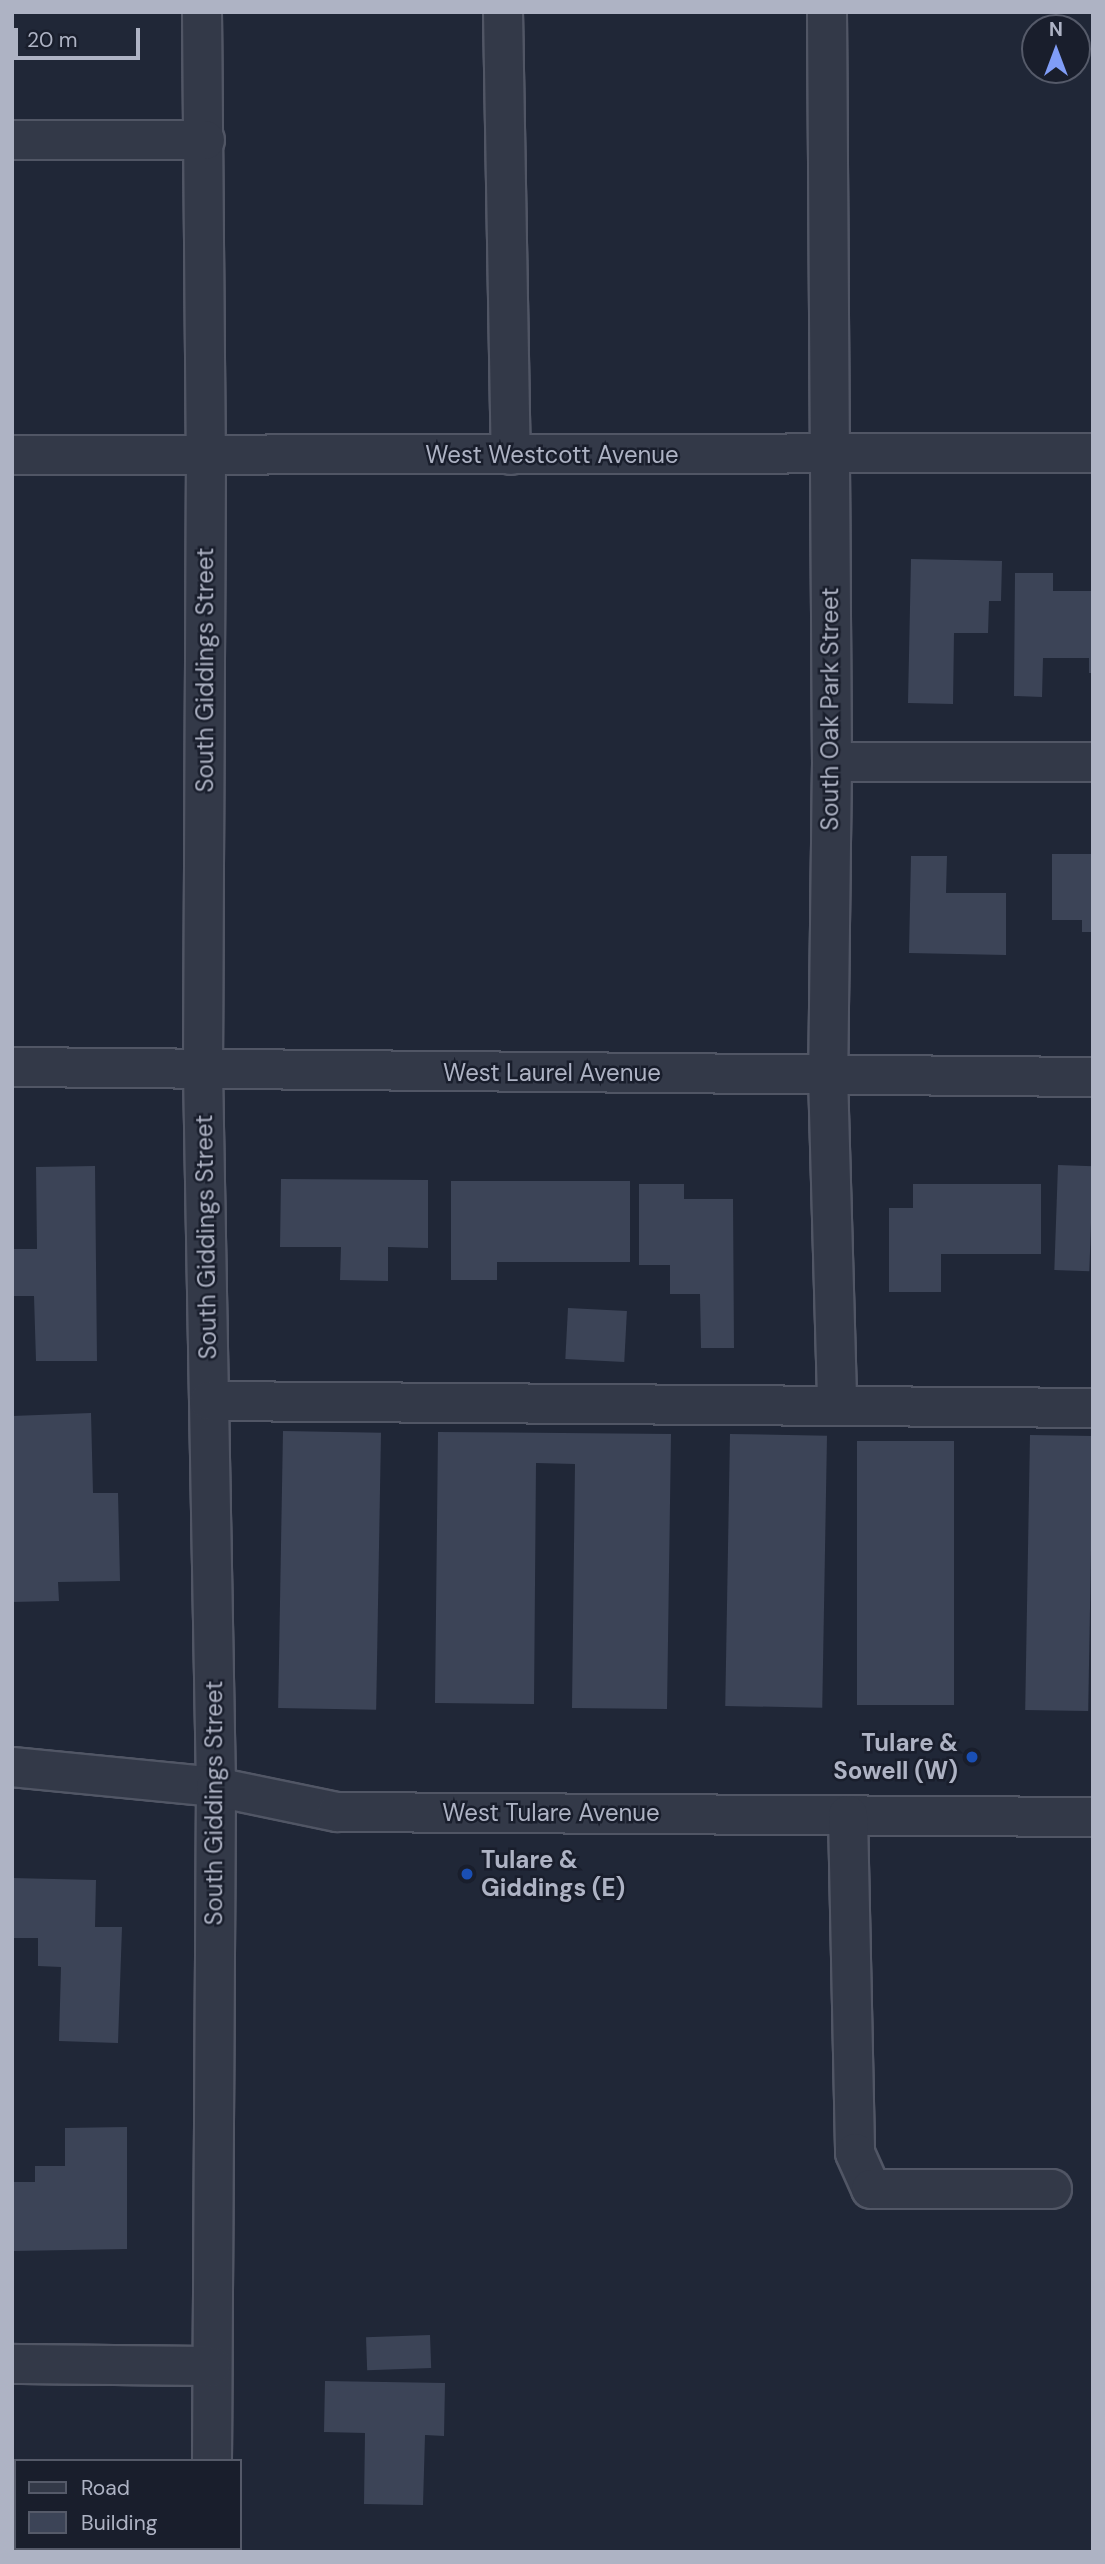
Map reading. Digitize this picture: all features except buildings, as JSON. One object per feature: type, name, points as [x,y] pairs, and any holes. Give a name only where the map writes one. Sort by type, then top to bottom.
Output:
[{"type":"street","name":"South Giddings Street","points":[[202,12],[205,140],[203,1071],[216,1787],[212,2459]]},
{"type":"street","points":[[503,12],[511,455]]},
{"type":"street","name":"South Oak Park Street","points":[[827,12],[832,762],[828,1075],[837,1406]]},
{"type":"street","points":[[12,140],[205,140]]},
{"type":"street","name":"West Westcott Avenue","points":[[12,455],[205,457],[1093,453]]},
{"type":"street","points":[[832,762],[1093,762]]},
{"type":"street","name":"West Laurel Avenue","points":[[12,1068],[1093,1077]]},
{"type":"street","points":[[209,1401],[1093,1408]]},
{"type":"street","name":"West Tulare Avenue","points":[[12,1767],[216,1787],[337,1812],[1093,1817]]},
{"type":"street","points":[[848,1815],[855,2153],[871,2189],[1052,2189]]},
{"type":"street","points":[[12,2364],[211,2366]]},
{"type":"place","name":"Tulare & Sowell (W)","points":[[972,1757]]},
{"type":"place","name":"Tulare & Giddings (E)","points":[[467,1874]]}]
